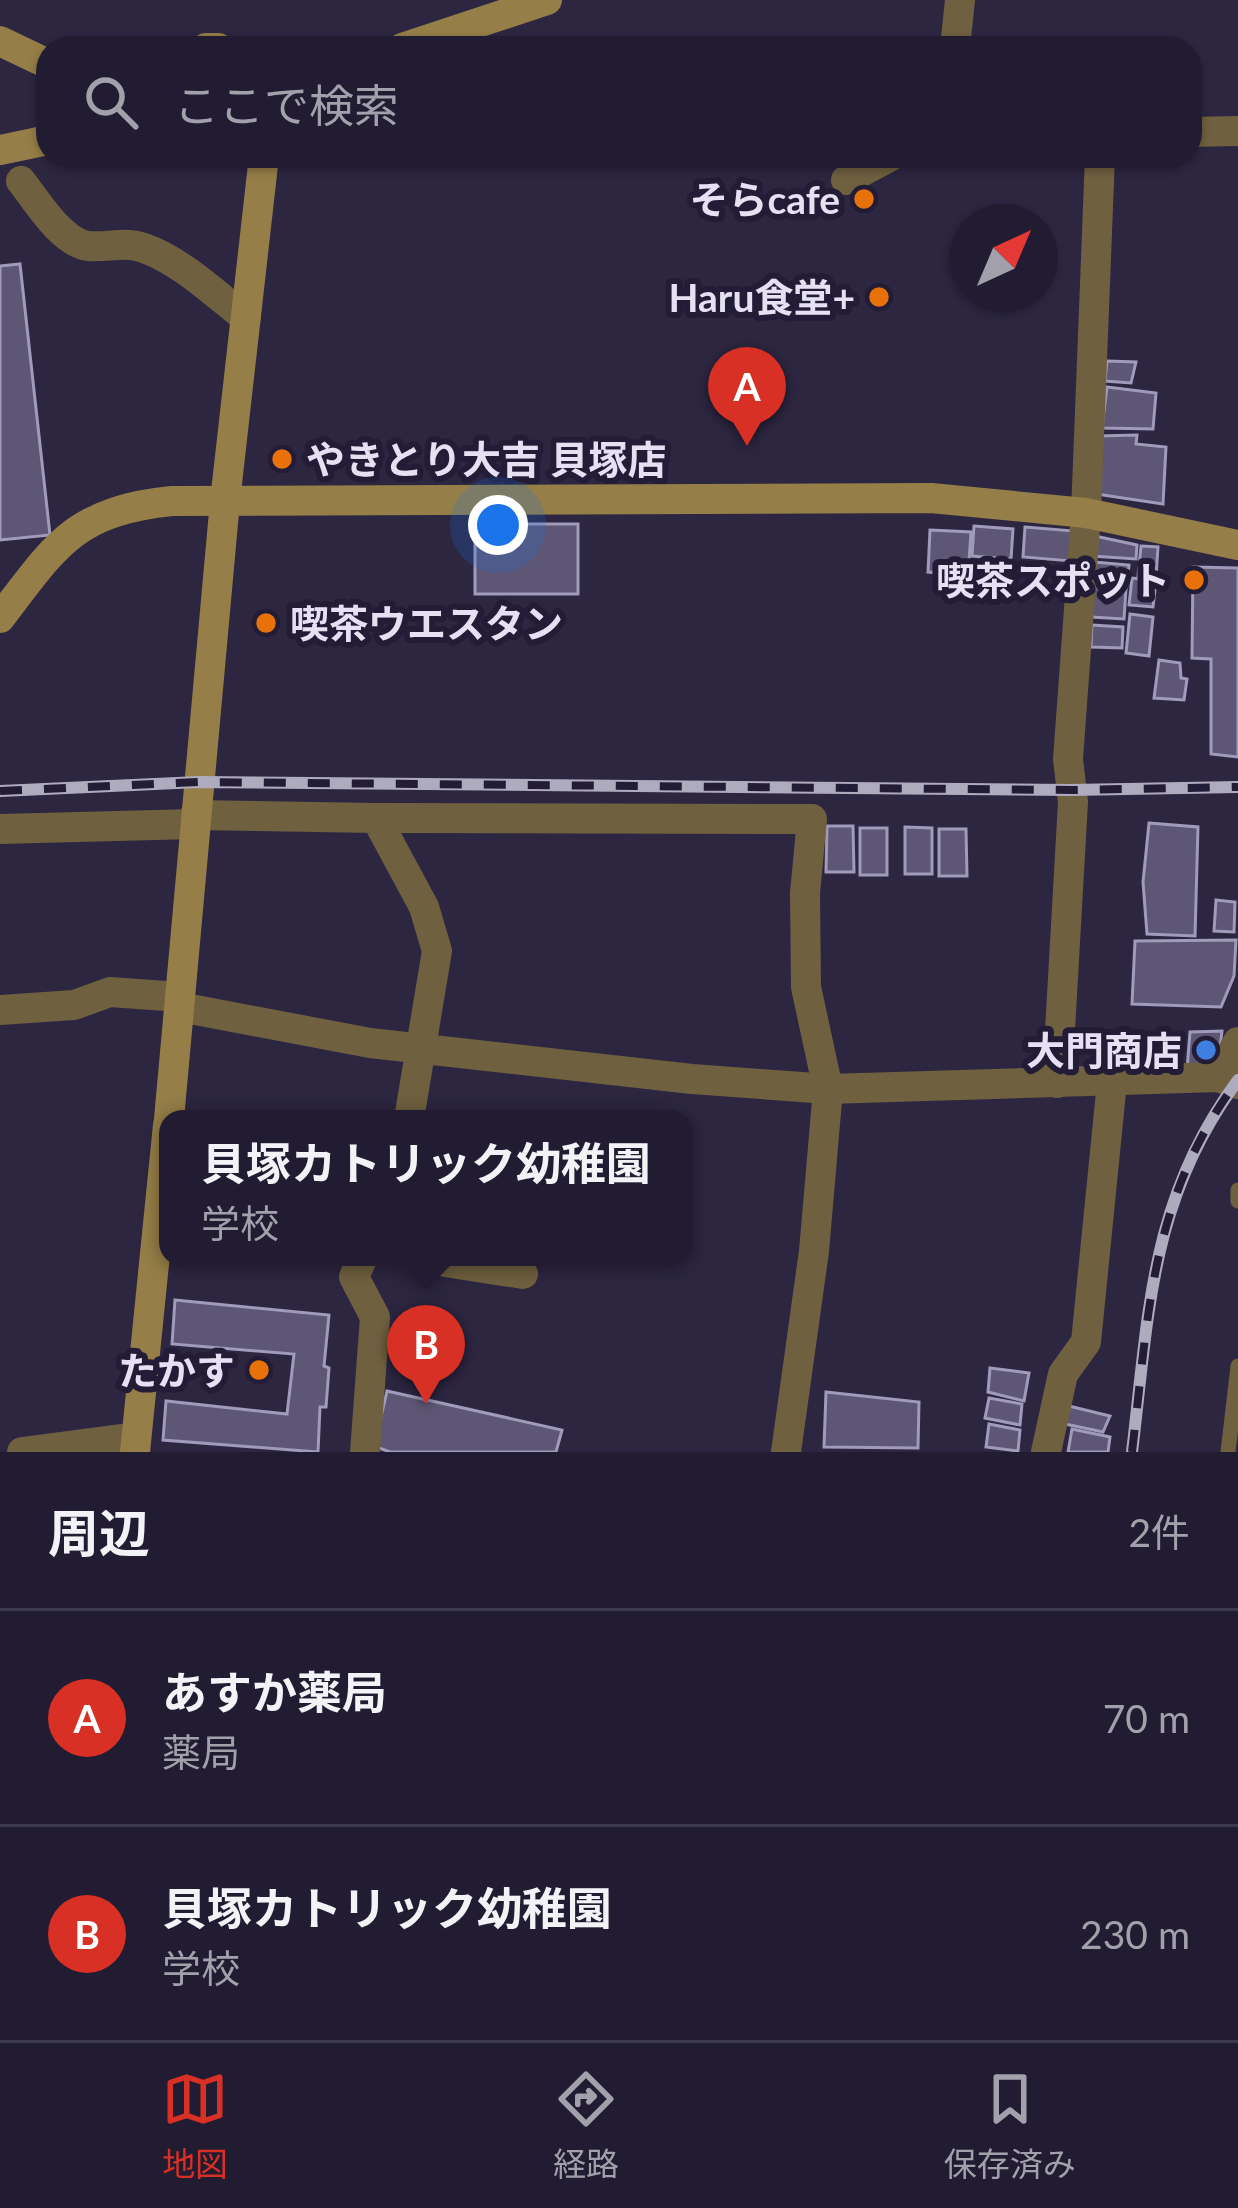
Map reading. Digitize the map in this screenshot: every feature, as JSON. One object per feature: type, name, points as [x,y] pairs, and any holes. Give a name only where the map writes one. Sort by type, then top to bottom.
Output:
[{"type":"street","points":[[438,36],[547,0]]},
{"type":"street","points":[[956,36],[960,0]]},
{"type":"street","points":[[0,41],[36,58]]},
{"type":"street","points":[[1202,132],[1238,131]]},
{"type":"street","points":[[0,150],[36,142]]},
{"type":"street","points":[[169,1110],[225,501],[263,168]]},
{"type":"street","points":[[846,180],[868,168]]},
{"type":"street","points":[[1057,1083],[1073,802],[1068,760],[1086,513],[1100,168]]},
{"type":"street","points":[[21,181],[73,240],[88,246],[119,242],[146,249],[246,318]]},
{"type":"street","points":[[0,617],[55,547],[92,519],[130,506],[225,501],[931,498],[1086,513],[1238,545]]},
{"type":"street","points":[[376,818],[424,908],[437,951],[411,1110]]},
{"type":"street","points":[[0,829],[195,819],[812,819],[805,893],[806,987],[828,1089],[814,1250],[786,1452]]},
{"type":"street","points":[[0,1010],[74,1005],[110,992],[180,1002],[370,1043],[692,1079],[828,1089],[1228,1081],[1238,1042]]},
{"type":"street","points":[[1046,1452],[1063,1374],[1086,1342],[1112,1082]]},
{"type":"street","points":[[22,1452],[135,1444],[159,1210]]},
{"type":"street","points":[[359,1266],[354,1277],[375,1317],[365,1452]]},
{"type":"street","points":[[472,1266],[524,1274]]},
{"type":"lane","points":[[1238,1190],[1238,1201]]},
{"type":"lane","points":[[1228,1452],[1238,1366]]},
{"type":"building","points":[[20,264],[50,535],[0,540],[0,266]]},
{"type":"building","points":[[1107,361],[1136,362],[1131,383],[1105,381]]},
{"type":"building","points":[[1107,387],[1156,393],[1153,429],[1102,428]]},
{"type":"building","points":[[1137,435],[1136,444],[1166,447],[1163,504],[1096,494],[1098,436]]},
{"type":"building","points":[[475,524],[578,524],[578,594],[475,594]]},
{"type":"building","points":[[974,526],[1013,529],[1011,559],[972,556]]},
{"type":"building","points":[[1025,527],[1074,531],[1071,561],[1023,557]]},
{"type":"building","points":[[930,530],[971,532],[968,575],[928,572]]},
{"type":"building","points":[[1095,536],[1137,545],[1136,559],[1092,556]]},
{"type":"building","points":[[1141,546],[1158,547],[1156,577],[1138,576]]},
{"type":"building","points":[[1094,562],[1129,565],[1127,585],[1093,582]]},
{"type":"building","points":[[1193,567],[1238,568],[1238,757],[1211,754],[1211,659],[1192,658]]},
{"type":"building","points":[[1132,578],[1156,581],[1153,607],[1129,605]]},
{"type":"building","points":[[1093,587],[1126,589],[1124,619],[1091,617]]},
{"type":"building","points":[[1130,614],[1153,617],[1149,656],[1126,653]]},
{"type":"building","points":[[1092,625],[1123,627],[1122,648],[1091,647]]},
{"type":"building","points":[[1159,660],[1180,663],[1181,678],[1187,679],[1184,700],[1154,698]]},
{"type":"building","points":[[1149,823],[1198,827],[1195,936],[1147,934],[1143,882]]},
{"type":"building","points":[[827,826],[853,826],[854,872],[826,872]]},
{"type":"building","points":[[905,827],[932,828],[932,874],[905,874]]},
{"type":"building","points":[[860,828],[887,828],[887,875],[860,875]]},
{"type":"building","points":[[939,829],[966,829],[967,876],[939,876]]},
{"type":"building","points":[[1216,900],[1235,902],[1234,932],[1214,931]]},
{"type":"building","points":[[1236,940],[1234,976],[1221,1007],[1132,1004],[1135,941]]},
{"type":"building","points":[[1222,1031],[1218,1066],[1187,1070],[1190,1032]]},
{"type":"building","points":[[175,1300],[329,1315],[326,1407],[320,1407],[318,1452],[163,1440],[166,1401],[287,1414],[294,1354],[172,1344]]},
{"type":"building","points":[[990,1368],[1029,1373],[1024,1401],[988,1392]]},
{"type":"building","points":[[387,1391],[562,1430],[556,1452],[390,1452],[375,1443]]},
{"type":"building","points":[[826,1392],[919,1402],[918,1448],[824,1447]]},
{"type":"building","points":[[989,1398],[1022,1404],[1020,1425],[985,1418]]},
{"type":"building","points":[[1069,1406],[1110,1416],[1103,1432],[1065,1424]]},
{"type":"building","points":[[989,1424],[1020,1430],[1018,1451],[986,1447]]},
{"type":"building","points":[[1072,1429],[1110,1437],[1108,1452],[1068,1452]]},
{"type":"railway","points":[[0,791],[199,782],[1071,790],[1238,787]]},
{"type":"railway","points":[[1132,1452],[1150,1304],[1170,1213],[1209,1124],[1238,1080]]},
{"type":"place","name":"そらcafe","points":[[864,199]]},
{"type":"place","name":"Haru食堂+","points":[[879,297]]},
{"type":"place","name":"あすか薬局","points":[[747,446]]},
{"type":"place","name":"やきとり大吉 貝塚店","points":[[282,459]]},
{"type":"place","name":"喫茶スポット","points":[[1194,580]]},
{"type":"place","name":"喫茶ウエスタン","points":[[266,623]]},
{"type":"place","name":"大門商店","points":[[1206,1050]]},
{"type":"place","name":"たかす","points":[[259,1370]]},
{"type":"place","name":"貝塚カトリック幼稚園","points":[[426,1404]]}]
